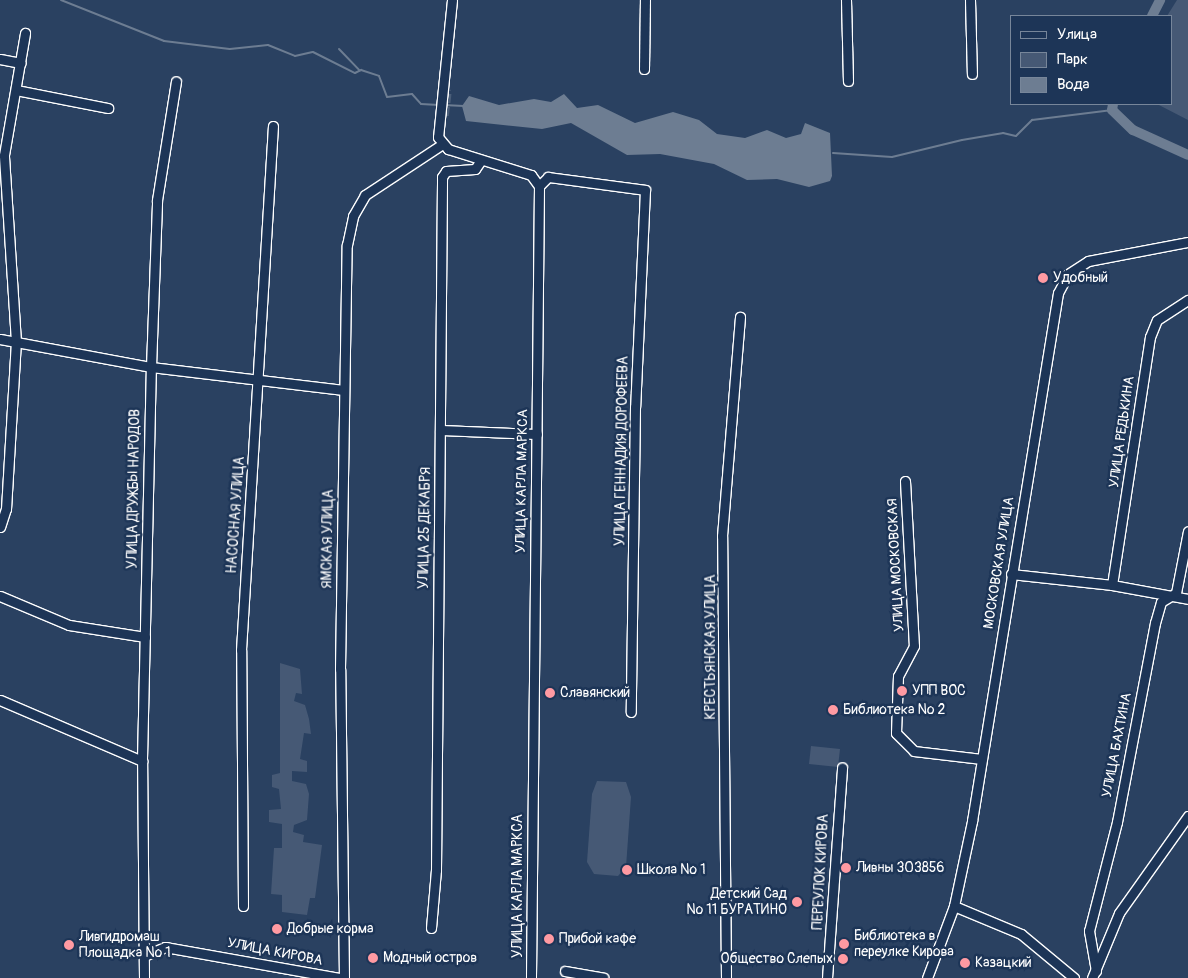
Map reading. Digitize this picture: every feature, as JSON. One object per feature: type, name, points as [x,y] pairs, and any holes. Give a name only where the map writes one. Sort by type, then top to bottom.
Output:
[{"type":"street","points":[[452,0],[444,76],[440,77],[440,141],[481,160],[531,175],[539,186]]},
{"type":"street","points":[[644,69],[645,0]]},
{"type":"street","points":[[846,0],[848,81]]},
{"type":"street","points":[[970,0],[972,74]]},
{"type":"street","points":[[2,522],[16,342],[4,155],[25,33]]},
{"type":"street","points":[[0,59],[20,63]]},
{"type":"street","name":"УЛИЦА ДРУЖБЫ НАРОДОВ","points":[[144,978],[145,898],[142,761],[150,367],[157,200],[176,82]]},
{"type":"street","points":[[16,90],[108,108]]},
{"type":"street","name":"НАСОСНАЯ УЛИЦА","points":[[243,906],[241,650],[273,126]]},
{"type":"street","name":"ЯМСКАЯ УЛИЦА","points":[[344,978],[340,669],[345,274],[353,216],[365,195],[382,180],[440,141]]},
{"type":"street","name":"УЛИЦА 25 ДЕКАБРЯ","points":[[431,928],[440,430],[442,175],[475,169],[481,160]]},
{"type":"street","name":"УЛИЦА ГЕННАДИЯ ДОРОФЕЕВА","points":[[539,186],[548,176],[645,190],[635,407],[631,712]]},
{"type":"street","name":"УЛИЦА КАРЛА МАРКСА","points":[[531,978],[539,186]]},
{"type":"street","name":"МОСКОВСКАЯ УЛИЦА","points":[[927,978],[954,906],[982,759],[1011,574],[1063,281],[1088,261],[1188,242]]},
{"type":"street","name":"УЛИЦА РЕДЬКИНА","points":[[1112,585],[1150,337],[1157,320],[1188,300]]},
{"type":"street","name":"КРЕСТЬЯНСКАЯ УЛИЦА","points":[[726,978],[722,536],[740,318]]},
{"type":"street","points":[[0,339],[150,367],[344,390]]},
{"type":"street","points":[[440,430],[537,434]]},
{"type":"street","name":"УЛИЦА МОСКОВСКАЯ","points":[[905,481],[914,646],[898,676],[896,733],[914,751],[982,759]]},
{"type":"street","name":"УЛИЦА БАХТИНА","points":[[1094,974],[1089,931],[1117,822],[1155,622],[1161,602],[1168,595],[1176,593],[1188,532]]},
{"type":"street","points":[[1011,574],[1112,585],[1188,599]]},
{"type":"street","points":[[0,596],[69,624],[145,637]]},
{"type":"street","points":[[0,700],[142,761]]},
{"type":"street","name":"ПЕРЕУЛОК КИРОВА","points":[[827,978],[842,768]]},
{"type":"street","points":[[1094,974],[1119,913],[1188,816]]},
{"type":"street","points":[[954,906],[1021,934],[1074,978]]},
{"type":"street","points":[[145,934],[149,942],[165,947]]},
{"type":"street","points":[[144,956],[165,947]]},
{"type":"street","name":"УЛИЦА КИРОВА","points":[[165,947],[205,953],[290,974],[339,978]]},
{"type":"street","points":[[565,971],[603,978]]},
{"type":"green space","points":[[1177,0],[1188,0],[1188,120],[1159,105],[1173,105],[1173,15],[1168,15]]},
{"type":"green space","points":[[280,663],[300,669],[302,694],[296,693],[294,701],[305,705],[311,734],[304,733],[300,759],[307,761],[307,772],[292,771],[292,781],[306,784],[309,794],[307,820],[294,825],[293,832],[304,835],[303,842],[322,845],[315,898],[310,898],[307,915],[282,912],[282,895],[271,894],[274,848],[282,848],[282,824],[269,822],[269,810],[281,809],[279,789],[272,787],[272,775],[280,773]]},
{"type":"green space","points":[[811,746],[840,749],[838,767],[809,764]]},
{"type":"green space","points":[[597,781],[626,782],[631,797],[626,867],[618,876],[594,874],[587,862],[592,794]]},
{"type":"water","points":[[564,94],[577,108],[598,105],[635,123],[673,112],[699,120],[717,134],[745,138],[767,130],[786,138],[801,134],[805,123],[830,133],[832,176],[830,181],[809,187],[777,179],[747,180],[714,164],[660,154],[627,155],[571,123],[542,129],[466,121],[462,106],[469,96],[499,105],[534,99],[551,102]]},
{"type":"waterway","points":[[61,0],[164,41],[230,49],[268,45],[295,56],[313,52],[355,73],[361,70],[379,76],[387,97],[412,94],[421,104],[439,105]]},
{"type":"waterway","points":[[1152,15],[1160,0]]},
{"type":"waterway","points":[[339,49],[360,71]]},
{"type":"waterway","points":[[443,105],[464,106]]},
{"type":"waterway","points":[[1113,105],[1112,110],[1133,130],[1188,155]]},
{"type":"waterway","points":[[833,153],[892,157],[962,140],[1003,133],[1016,136],[1032,120],[1112,110]]},
{"type":"tunnel","points":[[443,84],[447,93],[444,118]]},
{"type":"place","name":"Удобный","points":[[1043,278]]},
{"type":"place","name":"УПП ВОС","points":[[902,691]]},
{"type":"place","name":"Славянский","points":[[550,693]]},
{"type":"place","name":"Библиотека № 2","points":[[833,710]]},
{"type":"place","name":"Ливны 303856","points":[[846,868]]},
{"type":"place","name":"Школа № 1","points":[[627,870]]},
{"type":"place","name":"Детский Сад № 11 БУРАТИНО","points":[[797,902]]},
{"type":"place","name":"Добрые корма","points":[[277,929]]},
{"type":"place","name":"Прибой кафе","points":[[549,939]]},
{"type":"place","name":"Библиотека в переулке Кирова","points":[[844,944]]},
{"type":"place","name":"Ливгидромаш Площадка № 1","points":[[69,945]]},
{"type":"place","name":"Модный остров","points":[[373,958]]},
{"type":"place","name":"Общество Слепых","points":[[843,959]]},
{"type":"place","name":"Казацкий","points":[[965,963]]}]
